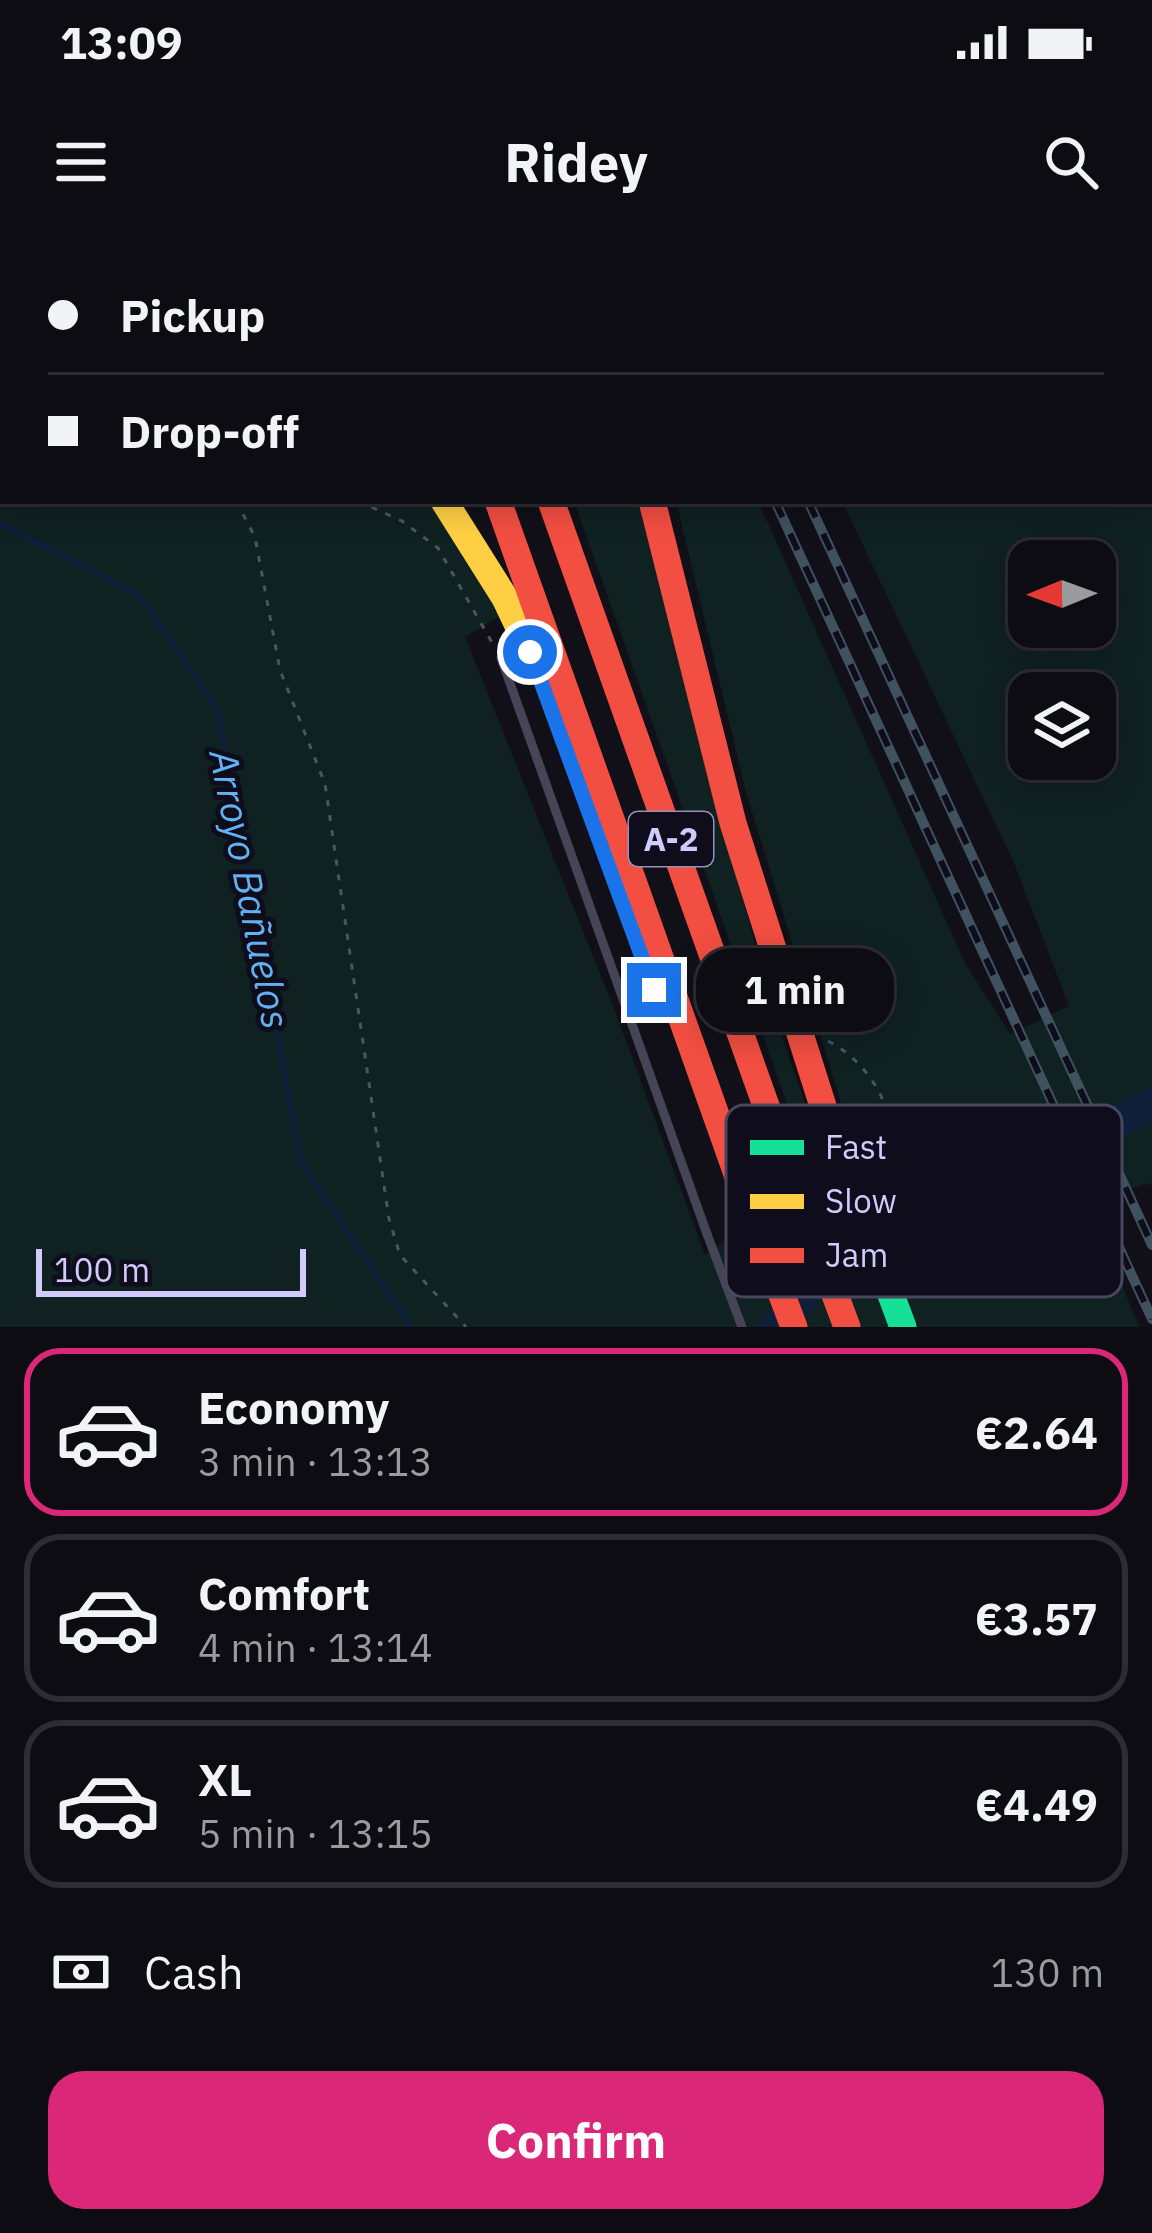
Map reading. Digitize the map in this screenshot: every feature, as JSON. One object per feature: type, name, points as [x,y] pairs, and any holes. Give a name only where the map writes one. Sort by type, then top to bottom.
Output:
[{"type":"main road","name":"A-2","points":[[446,504],[505,598],[530,652],[638,956],[706,1095]]},
{"type":"main road","name":"A-2","points":[[499,504],[726,1147]]},
{"type":"main road","name":"A-2","points":[[552,504],[766,1105]]},
{"type":"main road","points":[[653,504],[734,823],[823,1105]]},
{"type":"main road","name":"A-2","points":[[783,1297],[794,1327]]},
{"type":"main road","name":"A-2","points":[[836,1297],[847,1327]]},
{"type":"lane","points":[[500,658],[726,1286]]},
{"type":"lane","points":[[730,1297],[742,1327]]},
{"type":"path","points":[[238,504],[255,537],[280,670],[325,784],[389,1219],[400,1255],[466,1327]]},
{"type":"path","points":[[365,504],[402,521],[438,548],[500,658]]},
{"type":"shaded area","points":[[0,504],[428,504],[471,556],[502,615],[465,637],[613,1006],[705,1255],[726,1240],[726,1297],[1122,1297],[1122,1285],[1139,1327],[0,1327]]},
{"type":"shaded area","points":[[575,504],[639,504],[771,1005],[806,1105],[788,1105]]},
{"type":"shaded area","points":[[677,504],[759,504],[965,963],[1010,1034],[1069,1006],[1014,863],[843,504],[1152,504],[1152,1187],[1149,1183],[1122,1192],[1122,1105],[842,1105],[746,792]]},
{"type":"waterway","name":"Arroyo Bañuelos","points":[[0,524],[139,595],[217,708],[301,1162],[411,1327]]},
{"type":"waterway","points":[[1122,1119],[1152,1104]]},
{"type":"waterway","points":[[776,1327],[801,1297]]},
{"type":"railway","points":[[776,504],[1053,1105]]},
{"type":"railway","points":[[809,504],[1087,1105]]},
{"type":"railway","points":[[1122,1180],[1152,1245]]},
{"type":"railway","points":[[1122,1254],[1152,1319]]},
{"type":"traffic: slow","points":[[446,504],[505,598],[529,649]]},
{"type":"traffic: jam","points":[[499,504],[726,1143]]},
{"type":"traffic: jam","points":[[552,504],[766,1105]]},
{"type":"traffic: jam","points":[[653,504],[733,823],[823,1105]]},
{"type":"traffic: jam","points":[[783,1297],[794,1327]]},
{"type":"traffic: jam","points":[[836,1297],[847,1327]]},
{"type":"traffic: fast","points":[[892,1297],[903,1327]]},
{"type":"route","points":[[530,652],[654,990]]}]
